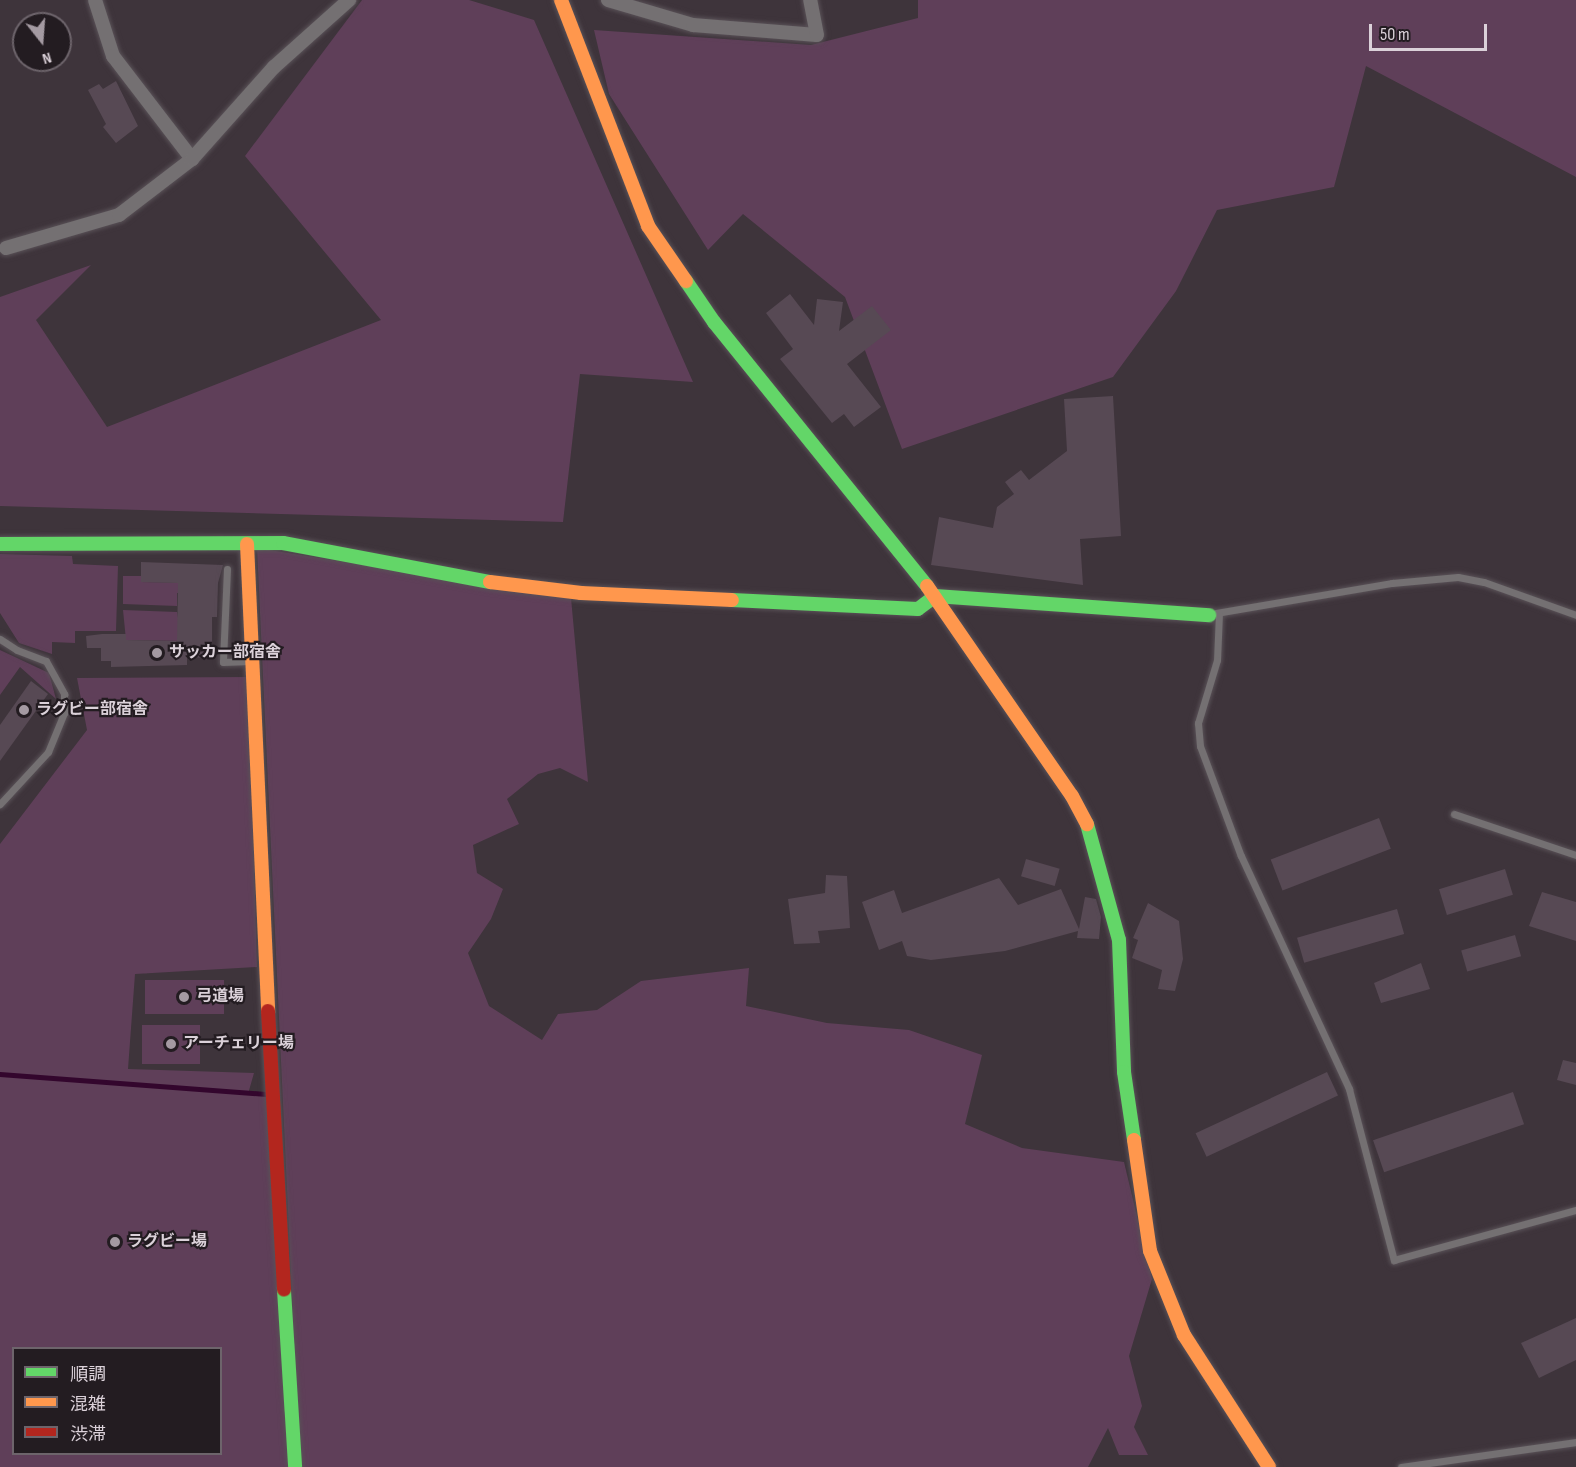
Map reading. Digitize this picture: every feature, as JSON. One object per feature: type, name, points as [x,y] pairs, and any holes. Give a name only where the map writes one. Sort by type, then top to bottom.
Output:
[{"type":"street","points":[[95,0],[113,56],[192,159]]},
{"type":"street","points":[[6,248],[119,215],[192,159],[274,67],[349,0]]},
{"type":"street","points":[[561,0],[648,226],[714,321],[935,596],[1072,796],[1091,831],[1119,940],[1124,1072],[1150,1251],[1184,1335],[1269,1467]]},
{"type":"street","points":[[608,0],[693,25],[817,35],[810,0]]},
{"type":"street","points":[[0,544],[283,543],[486,582],[581,593],[918,609],[935,596],[1214,614]]},
{"type":"street","points":[[247,544],[295,1467]]},
{"type":"lane","points":[[227,569],[223,662],[252,661]]},
{"type":"lane","points":[[1576,615],[1484,582],[1441,577],[1214,614],[1217,660],[1198,723],[1200,746],[1241,856],[1349,1089],[1394,1260],[1576,1210]]},
{"type":"lane","points":[[0,639],[17,651],[46,661],[64,693],[64,713],[48,752],[0,804]]},
{"type":"lane","points":[[1454,814],[1576,855]]},
{"type":"lane","points":[[1401,1467],[1576,1442]]},
{"type":"shaded area","points":[[362,0],[469,0],[534,20],[693,382],[580,374],[563,522],[0,506],[0,297],[91,265],[36,320],[107,427],[381,320],[245,156]]},
{"type":"shaded area","points":[[918,0],[1576,0],[1576,177],[1366,66],[1334,187],[1217,210],[1176,291],[1113,377],[902,449],[845,297],[743,214],[708,250],[609,94],[594,30],[811,45],[918,18]]},
{"type":"shaded area","points":[[257,548],[571,598],[588,782],[560,768],[538,774],[507,799],[519,824],[473,845],[477,873],[503,889],[491,919],[468,953],[489,1006],[542,1040],[558,1014],[597,1010],[641,981],[749,968],[746,1006],[827,1023],[909,1030],[982,1055],[965,1124],[1022,1148],[1124,1162],[1152,1279],[1129,1356],[1142,1406],[1134,1427],[1148,1455],[1119,1455],[1108,1428],[1088,1467],[300,1467]]},
{"type":"shaded area","points":[[0,554],[72,556],[73,564],[118,566],[116,631],[75,631],[75,643],[52,642],[52,654],[19,643],[0,613]]},
{"type":"shaded area","points":[[123,576],[141,576],[141,582],[198,583],[198,593],[177,593],[177,606],[123,604]]},
{"type":"shaded area","points":[[123,610],[177,612],[182,641],[126,640]]},
{"type":"shaded area","points":[[0,650],[49,673],[56,699],[20,667],[0,695]]},
{"type":"shaded area","points":[[249,677],[257,967],[135,974],[128,1069],[254,1073],[248,1094],[269,1094],[292,1467],[0,1467],[0,844],[87,730],[77,678]]},
{"type":"shaded area","name":"弓道場","points":[[145,980],[224,980],[224,1014],[145,1014]]},
{"type":"shaded area","name":"アーチェリー場","points":[[142,1025],[200,1025],[200,1064],[142,1064]]},
{"type":"building","points":[[116,81],[138,126],[116,143],[103,127],[106,124],[88,90],[99,84],[103,89]]},
{"type":"building","points":[[790,294],[814,325],[817,299],[843,302],[839,331],[872,306],[891,330],[847,364],[881,407],[854,427],[844,414],[832,423],[780,359],[793,349],[766,313]]},
{"type":"building","points":[[1113,396],[1121,536],[1080,539],[1083,585],[931,565],[939,517],[993,528],[997,507],[1014,494],[1005,482],[1021,470],[1029,480],[1067,451],[1064,399]]},
{"type":"building","points":[[141,562],[223,565],[218,583],[217,617],[212,617],[212,658],[187,657],[187,665],[111,667],[111,661],[101,661],[101,648],[87,648],[86,636],[102,634],[126,634],[126,640],[177,641],[178,583],[141,582]]},
{"type":"building","name":"ラグビー部宿舎","points":[[31,681],[48,694],[0,761],[0,725]]},
{"type":"building","points":[[1379,818],[1391,849],[1283,890],[1271,860]]},
{"type":"building","points":[[1026,859],[1060,869],[1055,886],[1021,876]]},
{"type":"building","points":[[1505,869],[1513,895],[1447,915],[1439,889]]},
{"type":"building","points":[[826,875],[847,876],[850,928],[818,931],[820,943],[794,944],[788,899],[825,893]]},
{"type":"building","points":[[999,878],[1018,905],[1061,889],[1079,929],[1085,897],[1096,899],[1101,917],[1099,939],[1077,938],[1078,931],[1005,951],[931,960],[907,956],[902,941],[879,950],[862,902],[894,890],[902,913]]},
{"type":"building","points":[[1542,892],[1576,902],[1576,941],[1529,926]]},
{"type":"building","points":[[1148,903],[1179,921],[1183,959],[1175,991],[1158,989],[1162,970],[1132,958],[1138,940],[1133,938]]},
{"type":"building","points":[[1397,909],[1404,934],[1304,963],[1297,938]]},
{"type":"building","points":[[1515,935],[1521,956],[1467,972],[1461,950]]},
{"type":"building","points":[[1421,963],[1430,989],[1381,1003],[1374,983]]},
{"type":"building","points":[[1563,1060],[1576,1063],[1576,1085],[1557,1080]]},
{"type":"building","points":[[1327,1072],[1338,1096],[1207,1157],[1196,1133]]},
{"type":"building","points":[[1513,1092],[1524,1124],[1384,1172],[1373,1140]]},
{"type":"building","points":[[1576,1318],[1576,1360],[1539,1378],[1521,1343]]},
{"type":"waterway","points":[[0,1074],[267,1094]]},
{"type":"traffic: fast","points":[[686,281],[714,322],[927,586]]},
{"type":"traffic: fast","points":[[0,544],[283,543],[490,582]]},
{"type":"traffic: fast","points":[[732,600],[918,609],[935,596],[1209,615]]},
{"type":"traffic: fast","points":[[1087,824],[1119,940],[1124,1072],[1134,1140]]},
{"type":"traffic: fast","points":[[284,1290],[295,1467]]},
{"type":"traffic: slow","points":[[561,0],[648,226],[686,281]]},
{"type":"traffic: slow","points":[[247,544],[268,1011]]},
{"type":"traffic: slow","points":[[490,582],[581,593],[732,600]]},
{"type":"traffic: slow","points":[[927,586],[1072,796],[1087,824]]},
{"type":"traffic: slow","points":[[1134,1140],[1150,1251],[1184,1335],[1269,1467]]},
{"type":"traffic: jam","points":[[268,1011],[284,1290]]},
{"type":"place","name":"サッカー部宿舎","points":[[157,653]]},
{"type":"place","name":"ラグビー部宿舎","points":[[24,710]]},
{"type":"place","name":"弓道場","points":[[184,997]]},
{"type":"place","name":"アーチェリー場","points":[[171,1044]]},
{"type":"place","name":"ラグビー場","points":[[115,1242]]}]
